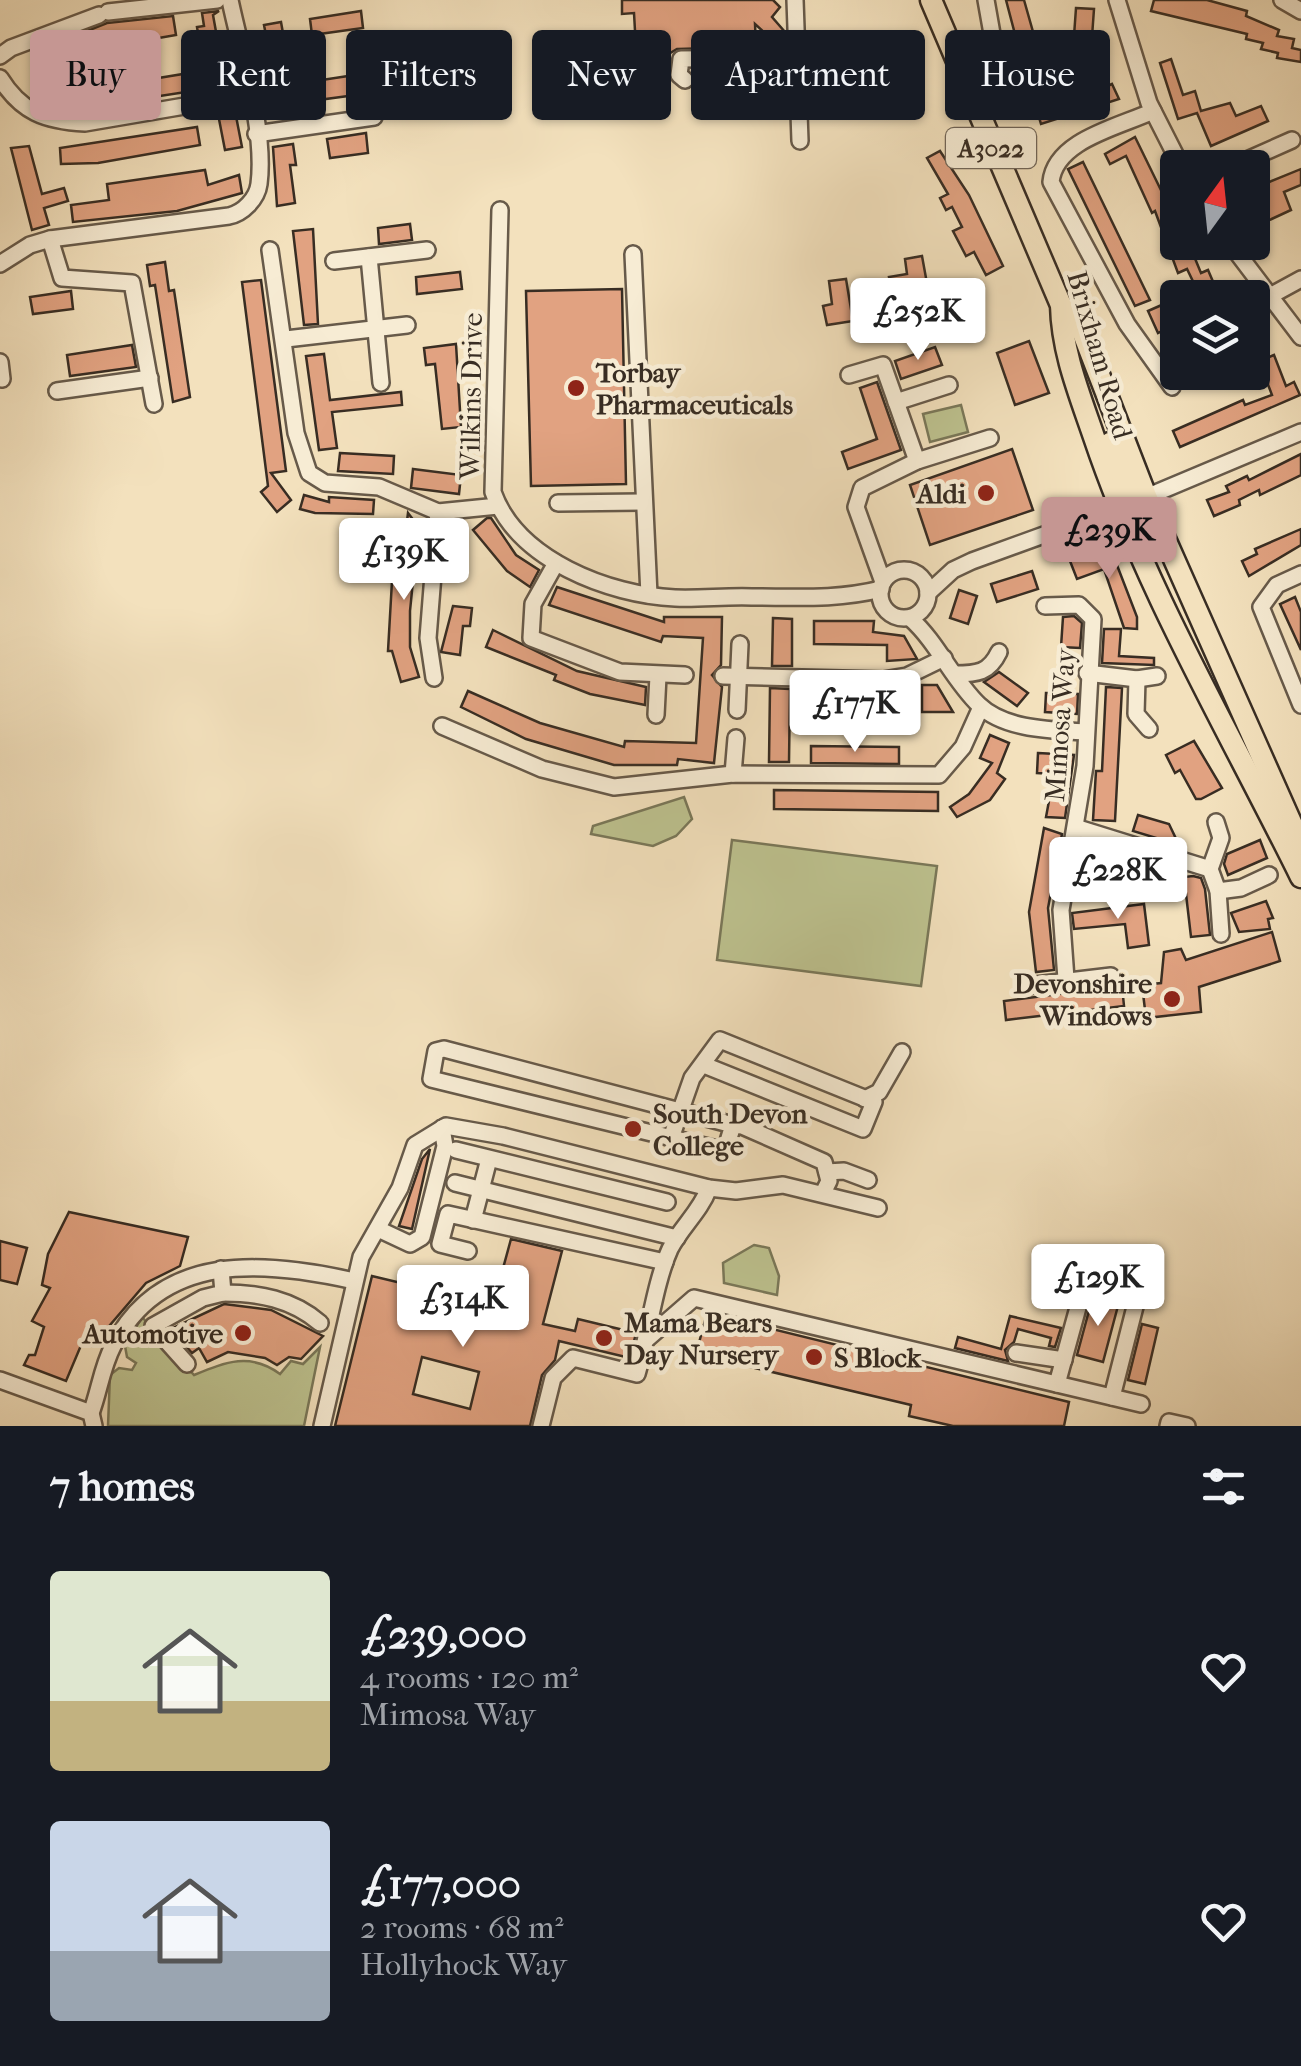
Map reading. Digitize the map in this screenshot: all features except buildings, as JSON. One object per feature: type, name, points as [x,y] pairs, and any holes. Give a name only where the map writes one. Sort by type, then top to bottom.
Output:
[{"type":"main road","name":"Brixham Road","points":[[934,2],[970,99],[1061,305],[1062,341],[1132,502],[1301,845]]},
{"type":"main road","points":[[1061,305],[1081,328],[1092,365],[1089,386],[1132,502]]},
{"type":"main road","name":"Brixham Road","points":[[1132,502],[1179,640],[1301,876]]},
{"type":"street","points":[[5,52],[104,13],[216,0]]},
{"type":"street","points":[[230,0],[236,30]]},
{"type":"street","points":[[795,0],[796,30]]},
{"type":"street","points":[[986,0],[991,30]]},
{"type":"street","points":[[1117,0],[1153,112],[1173,150]]},
{"type":"street","points":[[1282,0],[1301,11]]},
{"type":"street","points":[[684,80],[679,74],[681,59],[691,59]]},
{"type":"street","points":[[0,78],[26,112],[62,122],[181,106]]},
{"type":"street","points":[[1153,112],[1062,152],[1052,168],[1051,182],[1127,324],[1160,371]]},
{"type":"street","points":[[1,260],[50,240],[240,213],[260,187],[253,120]]},
{"type":"street","points":[[256,134],[353,120]]},
{"type":"street","points":[[799,120],[800,141]]},
{"type":"street","points":[[1270,150],[1292,140]]},
{"type":"street","name":"Wilkins Drive","points":[[500,210],[493,469],[498,506],[556,564],[649,595],[844,598],[910,618],[953,570]]},
{"type":"street","points":[[50,240],[62,278],[132,283],[154,404]]},
{"type":"street","points":[[270,250],[286,339],[296,433],[309,473],[325,483],[379,488],[438,512],[498,506]]},
{"type":"street","points":[[334,261],[428,250]]},
{"type":"street","points":[[633,254],[649,595]]},
{"type":"street","points":[[369,257],[382,383]]},
{"type":"street","points":[[1243,260],[1258,280]]},
{"type":"street","points":[[1301,279],[1270,296],[1301,337]]},
{"type":"street","points":[[286,339],[407,325]]},
{"type":"street","points":[[0,362],[2,379]]},
{"type":"street","points":[[849,374],[884,365],[917,461]]},
{"type":"street","points":[[57,390],[150,378]]},
{"type":"street","points":[[896,402],[949,386]]},
{"type":"street","name":"Wilkins Drive","points":[[844,598],[909,572],[953,570],[1301,432]]},
{"type":"street","points":[[886,610],[879,560],[860,526],[858,495],[869,482],[917,461],[990,438]]},
{"type":"street","points":[[558,503],[642,502]]},
{"type":"street","points":[[434,678],[428,638],[438,512]]},
{"type":"street","points":[[879,560],[909,572],[927,600],[932,638]]},
{"type":"street","points":[[556,564],[533,604],[531,638],[586,661],[658,676],[685,675]]},
{"type":"street","points":[[1301,574],[1277,585],[1261,607],[1301,705]]},
{"type":"street","name":"Mimosa Way","points":[[1045,606],[1086,608],[1093,619],[1078,828],[1060,910],[1066,979]]},
{"type":"street","points":[[910,618],[932,638],[981,707],[1043,730],[1086,732]]},
{"type":"street","points":[[738,710],[731,676],[740,644]]},
{"type":"street","points":[[955,674],[976,674],[993,664],[999,652]]},
{"type":"street","points":[[731,676],[884,680],[907,676],[944,658]]},
{"type":"street","points":[[1087,673],[1137,679],[1158,676]]},
{"type":"street","points":[[656,715],[658,676]]},
{"type":"street","points":[[1137,679],[1136,714],[1149,729]]},
{"type":"street","points":[[442,726],[542,768],[592,784],[638,786],[733,774],[939,775],[962,747],[981,707]]},
{"type":"street","points":[[733,774],[736,738]]},
{"type":"street","points":[[1216,822],[1221,838],[1210,869],[1218,891],[1221,934]]},
{"type":"street","name":"Mimosa Way","points":[[1078,828],[1210,869]]},
{"type":"street","points":[[1218,891],[1241,888],[1270,875]]},
{"type":"street","points":[[1027,986],[1111,976]]},
{"type":"street","points":[[671,1138],[692,1078],[720,1040],[874,1102],[863,1129],[704,1065]]},
{"type":"street","points":[[733,1124],[725,1151],[431,1078],[430,1068],[436,1051],[444,1048],[733,1124],[824,1162],[829,1181],[824,1193]]},
{"type":"street","points":[[865,1099],[879,1092],[902,1052]]},
{"type":"street","points":[[378,1229],[398,1242],[410,1244],[422,1237],[445,1146],[442,1128]]},
{"type":"street","points":[[322,1426],[361,1257],[400,1188],[415,1146],[442,1128],[490,1132],[709,1188],[736,1191],[784,1184],[878,1208]]},
{"type":"street","points":[[456,1150],[667,1202]]},
{"type":"street","points":[[473,1220],[489,1159]]},
{"type":"street","points":[[827,1172],[844,1171],[868,1180]]},
{"type":"street","points":[[456,1183],[677,1238]]},
{"type":"street","points":[[541,1426],[553,1378],[573,1358],[637,1374],[665,1262],[677,1238],[701,1209],[709,1188]]},
{"type":"street","points":[[468,1251],[440,1244],[448,1214],[665,1262]]},
{"type":"street","points":[[0,1380],[93,1420],[112,1348],[137,1310],[170,1284],[221,1269],[320,1273],[354,1281]]},
{"type":"street","points":[[221,1269],[223,1293]]},
{"type":"street","points":[[1057,1384],[1085,1282],[1138,1296],[1112,1397]]},
{"type":"street","points":[[187,1364],[153,1326],[203,1298],[223,1293],[274,1298],[304,1310],[320,1323]]},
{"type":"street","points":[[648,1339],[694,1298],[1141,1404]]},
{"type":"street","points":[[1016,1353],[1064,1360]]},
{"type":"street","points":[[1168,1426],[1170,1422],[1187,1426]]},
{"type":"green space","points":[[961,405],[968,432],[930,442],[923,414]]},
{"type":"green space","points":[[684,797],[692,819],[676,836],[653,846],[591,834],[593,826]]},
{"type":"green space","points":[[732,840],[937,866],[921,986],[717,960]]},
{"type":"green space","points":[[754,1245],[769,1248],[779,1276],[777,1295],[724,1283],[723,1263]]},
{"type":"green space","points":[[142,1317],[194,1375],[238,1361],[258,1363],[280,1374],[291,1361],[303,1364],[320,1347],[304,1426],[108,1426],[110,1375],[119,1368],[132,1370],[136,1363],[127,1357],[125,1346]]},
{"type":"place","name":"Torbay Pharmaceuticals","points":[[576,388]]},
{"type":"place","name":"Aldi","points":[[986,493]]},
{"type":"place","name":"Devonshire Windows","points":[[1172,999]]},
{"type":"place","name":"South Devon College","points":[[633,1129]]},
{"type":"place","name":"Automotive","points":[[243,1333]]},
{"type":"place","name":"Mama Bears Day Nursery","points":[[604,1338]]},
{"type":"place","name":"S Block","points":[[814,1357]]}]
